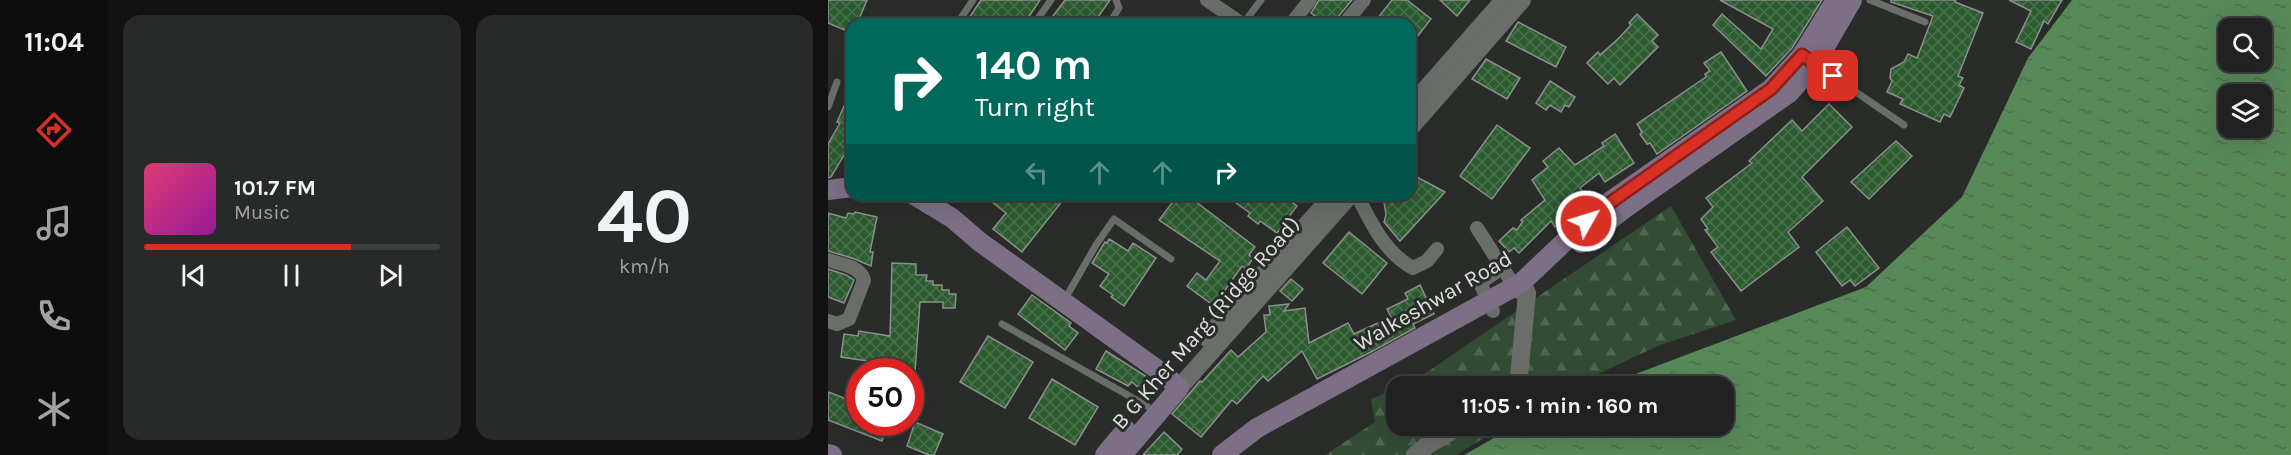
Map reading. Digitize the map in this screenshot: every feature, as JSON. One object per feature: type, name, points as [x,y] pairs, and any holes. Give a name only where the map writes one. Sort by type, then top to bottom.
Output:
[{"type":"main road","name":"Walkeshwar Road","points":[[1809,60],[1836,0]]},
{"type":"main road","name":"Walkeshwar Road","points":[[1222,455],[1257,428],[1521,289],[1599,210],[1809,60],[1852,0]]},
{"type":"main road","points":[[828,190],[846,188]]},
{"type":"main road","points":[[924,201],[952,218],[980,242],[1175,384]]},
{"type":"main road","name":"Walkeshwar Road","points":[[1242,455],[1266,436],[1491,305]]},
{"type":"main road","name":"B G Kher Marg (Ridge Road)","points":[[1105,455],[1147,406],[1175,384]]},
{"type":"main road","name":"B G Kher Marg (Ridge Road)","points":[[1122,455],[1175,384]]},
{"type":"street","points":[[1207,0],[1233,18]]},
{"type":"street","points":[[1296,18],[1310,0]]},
{"type":"street","points":[[1349,18],[1364,0]]},
{"type":"street","points":[[1416,100],[1504,0]]},
{"type":"street","points":[[1416,121],[1522,0]]},
{"type":"street","name":"B G Kher Marg (Ridge Road)","points":[[1175,384],[1327,201]]},
{"type":"street","name":"B G Kher Marg (Ridge Road)","points":[[1175,384],[1344,201]]},
{"type":"street","points":[[1360,201],[1374,228],[1399,260],[1413,268],[1427,261],[1437,249]]},
{"type":"street","points":[[1477,228],[1521,289],[1518,376]]},
{"type":"street","points":[[828,260],[858,270],[864,280],[849,319],[837,324],[828,321]]},
{"type":"street","points":[[1491,305],[1480,283],[1503,267]]},
{"type":"street","points":[[1415,455],[1444,436]]},
{"type":"lane","points":[[961,18],[973,0]]},
{"type":"lane","points":[[1038,18],[1051,0]]},
{"type":"lane","points":[[1113,18],[1119,8],[1116,0]]},
{"type":"lane","points":[[1247,18],[1261,0]]},
{"type":"lane","points":[[1870,0],[1925,22]]},
{"type":"lane","points":[[1809,60],[1904,126]]},
{"type":"lane","points":[[828,107],[837,82]]},
{"type":"lane","points":[[1063,301],[1096,244],[1114,219],[1171,259]]},
{"type":"lane","points":[[1002,324],[1147,406]]},
{"type":"green space","points":[[1671,206],[1736,320],[1660,345],[1594,376],[1421,376]]},
{"type":"green space","points":[[1386,393],[1386,436],[1487,436],[1456,455],[1325,455],[1375,422],[1371,399]]},
{"type":"water","points":[[2072,0],[2291,0],[2291,455],[1464,455],[1497,436],[1734,436],[1734,376],[1630,376],[1866,287],[1962,197],[2028,58]]},
{"type":"building","points":[[828,0],[867,0],[860,18],[846,18],[846,30],[828,23]]},
{"type":"building","points":[[981,0],[1040,0],[1028,18],[969,18]]},
{"type":"building","points":[[1065,0],[1110,0],[1097,18],[1052,18]]},
{"type":"building","points":[[1319,0],[1352,0],[1337,18],[1318,18],[1311,13]]},
{"type":"building","points":[[1392,0],[1407,0],[1431,19],[1416,38],[1416,18],[1378,18]]},
{"type":"building","points":[[1440,0],[1470,0],[1457,16]]},
{"type":"building","points":[[1720,0],[1822,0],[1792,48],[1766,76],[1713,25],[1722,14],[1761,49],[1773,29]]},
{"type":"building","points":[[1891,0],[1956,0],[1955,2],[1983,13],[1958,76],[1963,78],[1959,85],[1964,88],[1950,117],[1944,114],[1940,122],[1900,104],[1903,99],[1887,92],[1892,81],[1891,69],[1904,62],[1908,54],[1917,58],[1933,16],[1891,2]]},
{"type":"building","points":[[2009,0],[2062,0],[2048,24],[2044,21],[2031,49],[2016,42],[2031,11]]},
{"type":"building","points":[[1637,14],[1658,35],[1652,41],[1658,47],[1620,85],[1614,78],[1608,84],[1587,63],[1598,52],[1600,55],[1619,38]]},
{"type":"building","points":[[1518,22],[1566,47],[1556,67],[1506,41]]},
{"type":"building","points":[[1721,52],[1747,91],[1657,154],[1640,134],[1642,132],[1637,124],[1706,77],[1705,74],[1710,71],[1704,63]]},
{"type":"building","points":[[1486,59],[1520,78],[1507,99],[1472,79]]},
{"type":"building","points":[[1550,81],[1575,97],[1569,107],[1565,105],[1561,112],[1550,105],[1546,110],[1536,103]]},
{"type":"building","points":[[846,102],[846,152],[831,177],[828,178],[828,144],[840,123],[837,122]]},
{"type":"building","points":[[1829,104],[1852,127],[1802,177],[1823,201],[1788,232],[1799,247],[1741,291],[1711,252],[1718,247],[1705,230],[1708,229],[1701,219],[1713,207],[1706,198],[1752,163],[1749,161],[1792,120],[1802,131]]},
{"type":"building","points":[[1497,125],[1530,148],[1492,199],[1460,176]]},
{"type":"building","points":[[1615,134],[1634,163],[1605,182],[1599,173],[1580,188],[1589,201],[1555,227],[1551,221],[1519,253],[1514,248],[1509,252],[1499,241],[1513,228],[1517,230],[1523,221],[1521,220],[1545,200],[1532,180],[1548,167],[1543,161],[1559,148],[1575,165],[1604,146],[1602,143]]},
{"type":"building","points":[[1896,141],[1912,156],[1869,199],[1851,182]]},
{"type":"building","points":[[1416,177],[1445,192],[1400,241],[1384,222],[1386,215],[1384,202],[1416,201]]},
{"type":"building","points":[[991,201],[1062,201],[1022,252],[993,229],[1006,213]]},
{"type":"building","points":[[1173,201],[1195,201],[1255,247],[1249,255],[1253,258],[1246,269],[1242,266],[1214,306],[1187,286],[1197,273],[1206,280],[1220,261],[1159,220]]},
{"type":"building","points":[[1238,201],[1290,201],[1297,206],[1277,233],[1260,221],[1258,224],[1248,216],[1250,213],[1236,203]]},
{"type":"building","points":[[855,212],[877,217],[870,252],[873,252],[871,266],[828,251],[828,213],[846,218],[848,213],[854,214]]},
{"type":"building","points":[[1847,227],[1879,268],[1855,286],[1850,280],[1842,286],[1816,252]]},
{"type":"building","points":[[1349,232],[1387,263],[1362,294],[1323,263]]},
{"type":"building","points":[[1109,239],[1128,251],[1133,243],[1156,258],[1124,306],[1100,286],[1109,274],[1092,263]]},
{"type":"building","points":[[892,263],[916,264],[916,275],[927,275],[926,281],[933,281],[933,285],[942,285],[942,290],[949,290],[949,294],[956,294],[955,308],[943,308],[943,302],[920,302],[916,358],[841,357],[844,334],[858,336],[859,331],[890,336]]},
{"type":"building","points":[[828,269],[854,280],[844,303],[828,297]]},
{"type":"building","points":[[1291,279],[1303,289],[1292,301],[1280,291]]},
{"type":"building","points":[[1420,285],[1434,314],[1413,324],[1415,328],[1371,352],[1317,379],[1302,351],[1268,381],[1263,376],[1237,404],[1232,400],[1201,437],[1172,414],[1231,350],[1238,357],[1266,332],[1264,315],[1270,315],[1269,306],[1289,304],[1284,311],[1305,308],[1309,343],[1348,323],[1354,334],[1391,317],[1387,309],[1408,299],[1405,293]]},
{"type":"building","points":[[1032,295],[1071,323],[1069,326],[1078,333],[1065,350],[1018,314]]},
{"type":"building","points":[[988,336],[1033,362],[1005,408],[960,382]]},
{"type":"building","points":[[1106,351],[1147,377],[1140,389],[1132,382],[1128,386],[1096,369]]},
{"type":"building","points":[[1052,379],[1098,407],[1075,445],[1029,418]]},
{"type":"building","points":[[828,392],[846,399],[846,427],[828,420]]},
{"type":"building","points":[[924,426],[943,434],[934,455],[907,446],[910,436],[924,436]]},
{"type":"building","points":[[1164,432],[1182,449],[1177,455],[1143,455]]},
{"type":"building","points":[[869,436],[884,436],[882,441]]},
{"type":"route","points":[[1586,221],[1771,89],[1802,55],[1833,76]]}]
